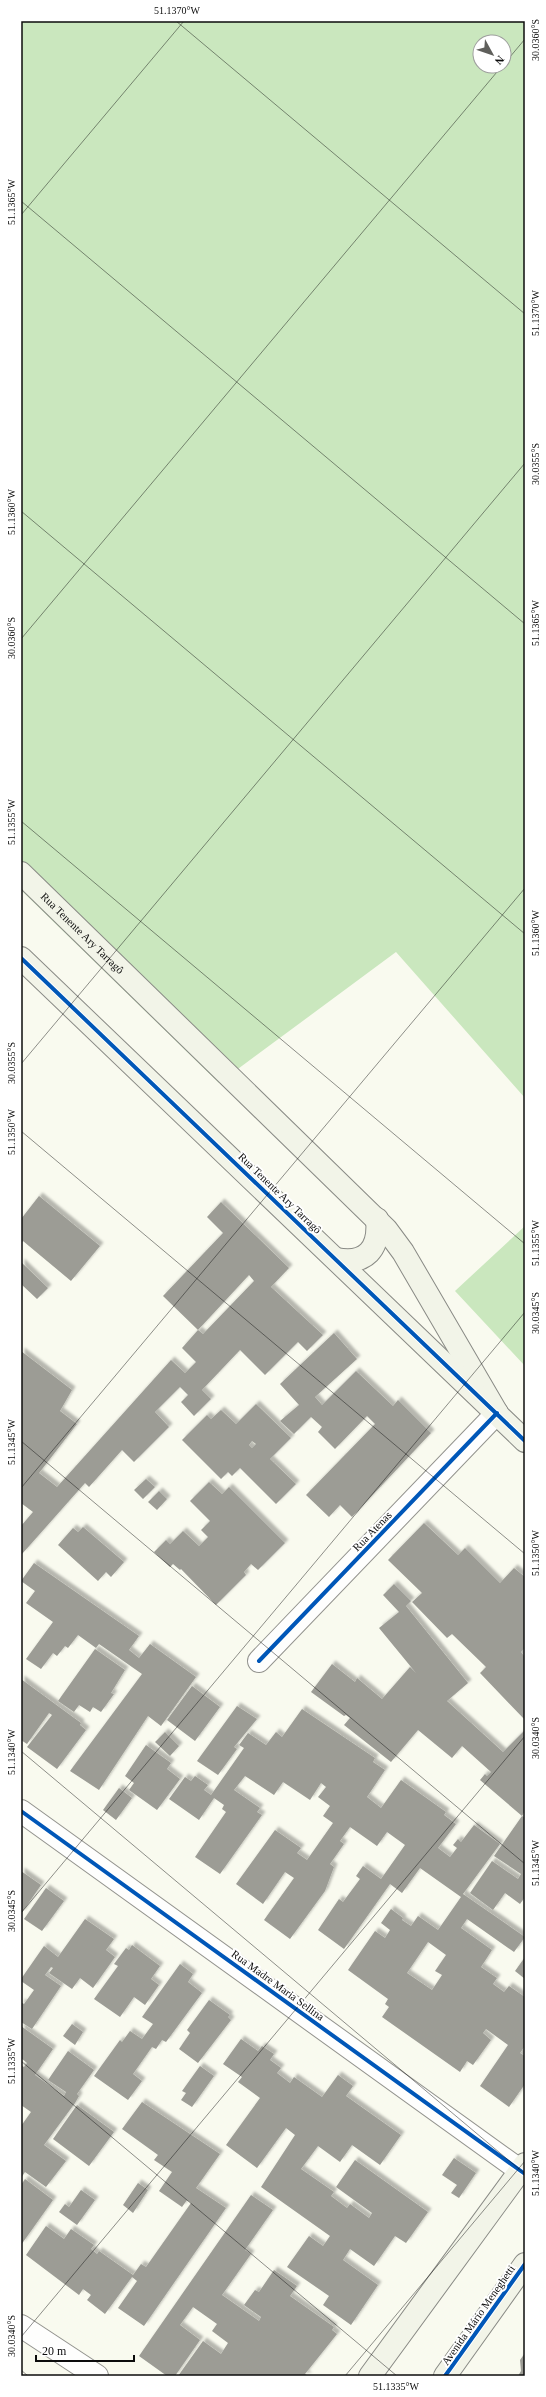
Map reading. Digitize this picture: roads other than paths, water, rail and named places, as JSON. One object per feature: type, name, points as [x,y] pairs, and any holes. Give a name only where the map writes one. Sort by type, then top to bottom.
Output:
[{"type":"main road","name":"Rua Tenente Ary Tarragô","points":[[21,873],[377,1219],[403,1252],[497,1413]]},
{"type":"main road","name":"Rua Tenente Ary Tarragô","points":[[21,958],[525,1440]]},
{"type":"main road","points":[[336,1259],[351,1262],[363,1258],[374,1246],[378,1233],[377,1219]]},
{"type":"main road","points":[[370,2376],[523,2170]]},
{"type":"main road","name":"Avenida Mário Meneghetti","points":[[445,2376],[525,2264]]},
{"type":"street","name":"Rua Atenas","points":[[259,1661],[497,1413]]},
{"type":"street","name":"Rua Madre Maria Sellina","points":[[21,1811],[523,2170]]},
{"type":"street","points":[[21,2326],[97,2376]]}]
